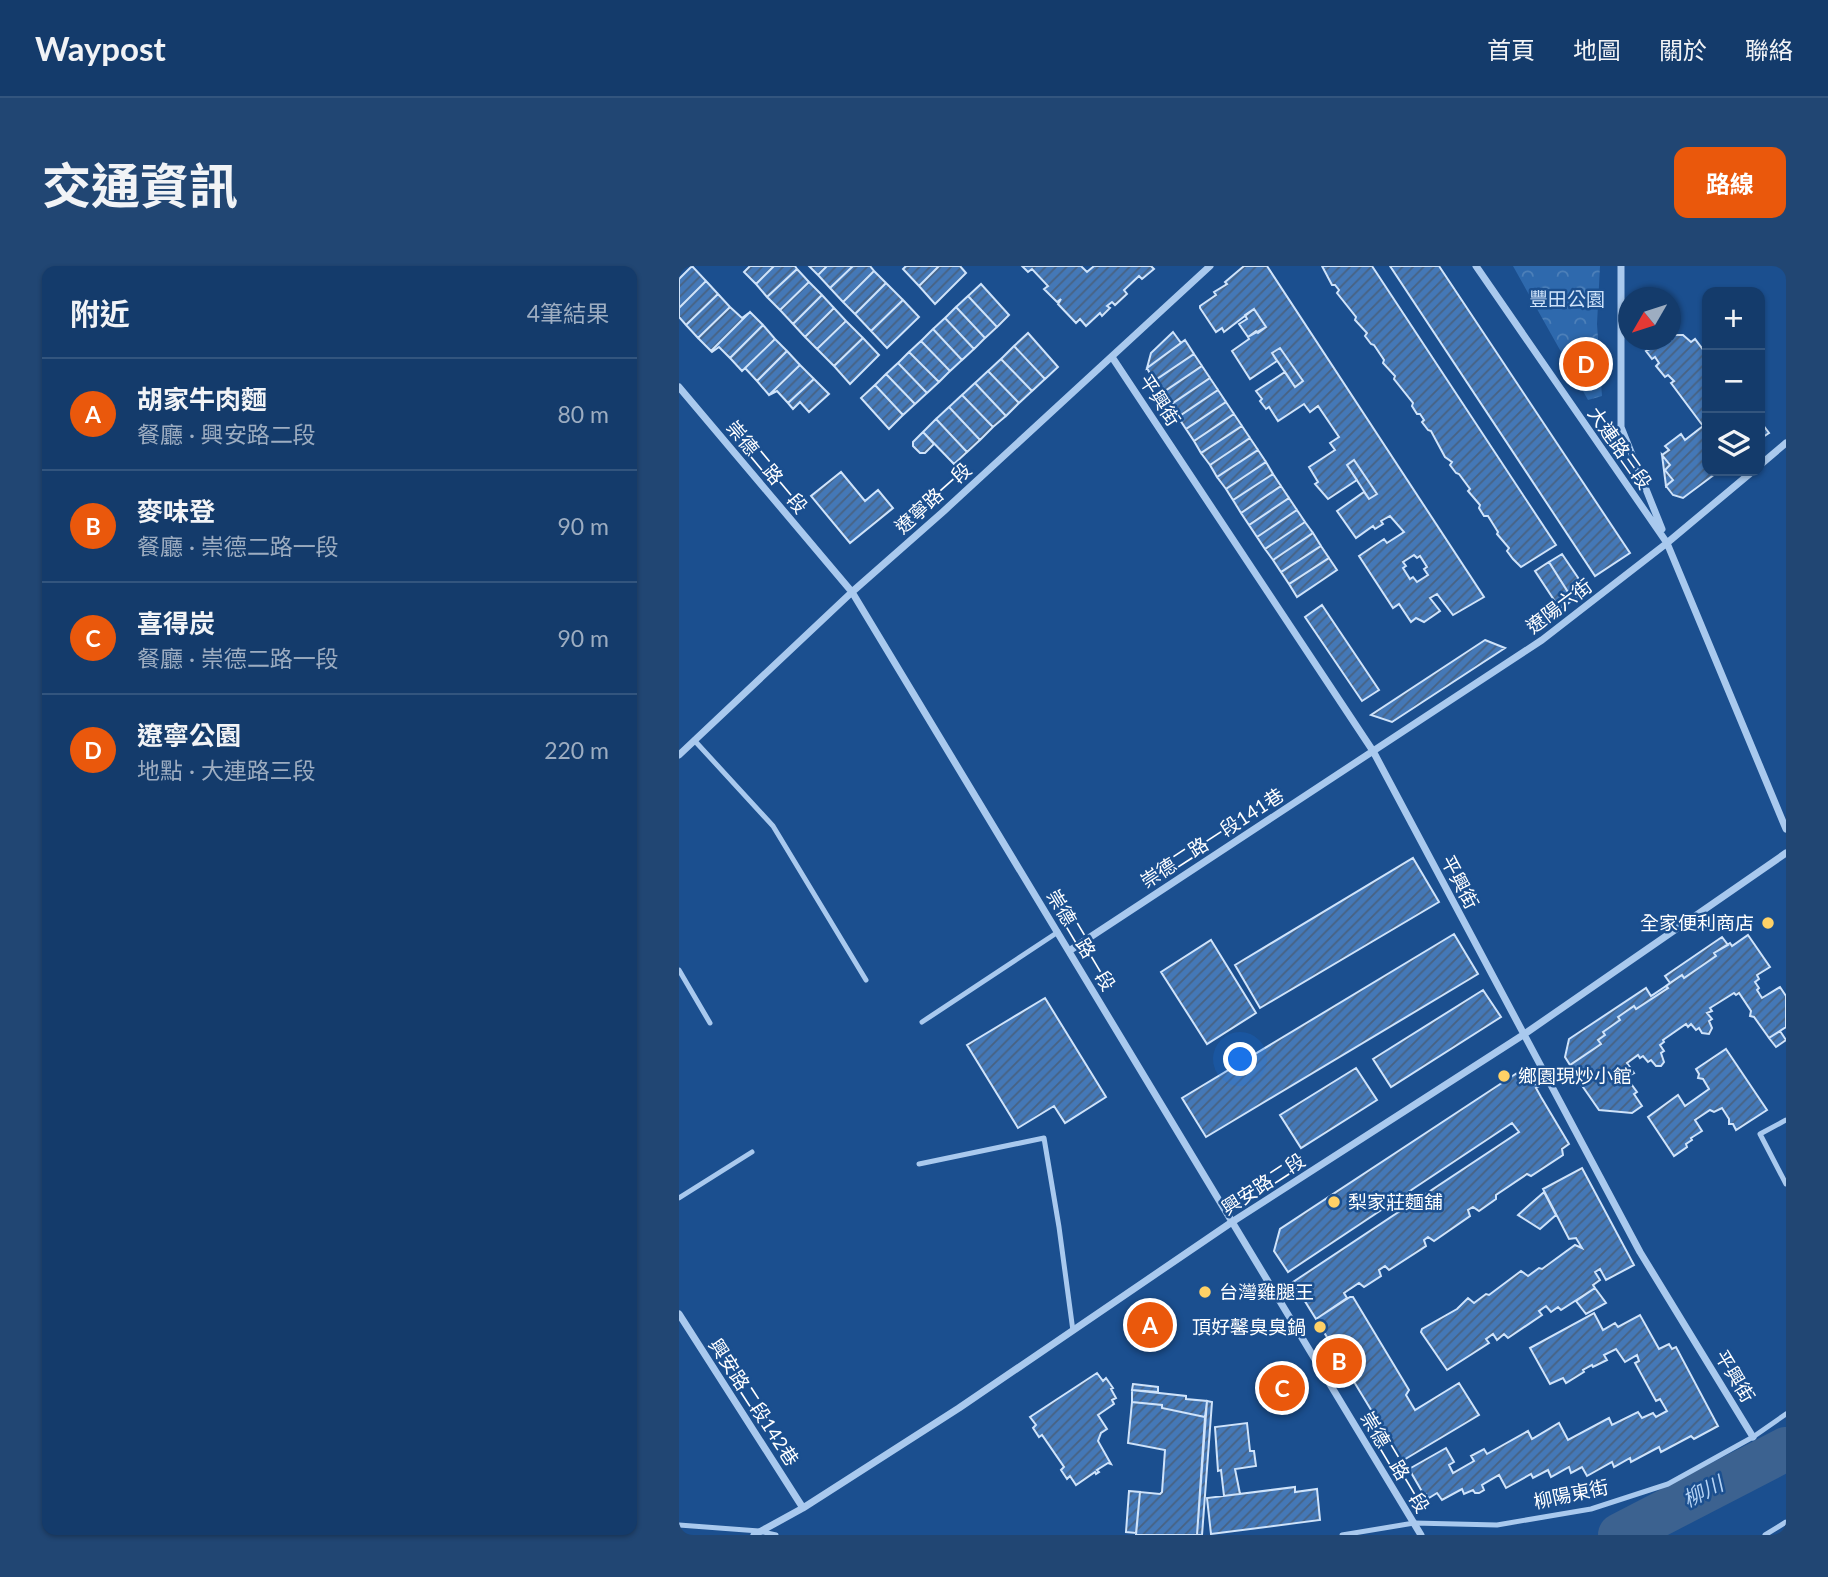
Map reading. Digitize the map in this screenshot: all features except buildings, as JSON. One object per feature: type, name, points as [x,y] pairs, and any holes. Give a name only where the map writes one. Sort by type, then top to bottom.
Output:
[{"type":"street","name":"遼寧路一段","points":[[679,755],[852,592],[945,510],[1209,266]]},
{"type":"street","name":"大連路三段","points":[[1476,266],[1667,543]]},
{"type":"street","name":"大連路三段","points":[[1621,266],[1621,427],[1786,829]]},
{"type":"street","name":"平興街","points":[[1112,357],[1373,751],[1640,1252],[1753,1437]]},
{"type":"street","name":"崇德二路一段","points":[[679,387],[852,592],[1421,1535]]},
{"type":"street","points":[[1765,461],[1786,443]]},
{"type":"street","name":"遼陽六街","points":[[1373,751],[1542,640],[1667,543],[1747,476]]},
{"type":"street","name":"崇德二路一段141巷","points":[[1069,951],[1373,751]]},
{"type":"street","name":"興安路二段","points":[[757,1533],[959,1408],[1232,1222],[1523,1035],[1786,853]]},
{"type":"street","name":"興安路二段142巷","points":[[679,1314],[803,1507]]},
{"type":"lane","points":[[694,740],[773,826],[866,980]]},
{"type":"lane","points":[[922,1022],[1058,932]]},
{"type":"lane","points":[[679,970],[710,1023]]},
{"type":"lane","points":[[1786,1120],[1760,1134],[1786,1184]]},
{"type":"lane","points":[[919,1164],[1044,1138],[1073,1331]]},
{"type":"lane","points":[[679,1198],[753,1152]]},
{"type":"lane","name":"柳陽東街","points":[[1342,1535],[1414,1523],[1497,1525],[1591,1509],[1668,1484],[1753,1437],[1786,1414]]},
{"type":"lane","points":[[1765,1535],[1786,1522]]},
{"type":"lane","points":[[679,1525],[776,1535]]},
{"type":"green space","name":"豐田公園","points":[[1513,266],[1600,266],[1597,324],[1602,396],[1588,400]]},
{"type":"waterway","name":"柳川","points":[[1620,1535],[1786,1449]]},
{"type":"place","name":"遼寧公園","points":[[1586,364]]},
{"type":"place","name":"全家便利商店","points":[[1768,923]]},
{"type":"place","name":"鄉園現炒小館","points":[[1504,1076]]},
{"type":"place","name":"梨家莊麵舖","points":[[1334,1202]]},
{"type":"place","name":"台灣雞腿王","points":[[1205,1292]]},
{"type":"place","name":"胡家牛肉麵","points":[[1150,1325]]},
{"type":"place","name":"頂好馨臭臭鍋","points":[[1320,1327]]},
{"type":"place","name":"麥味登","points":[[1339,1361]]},
{"type":"place","name":"喜得炭","points":[[1282,1388]]}]
